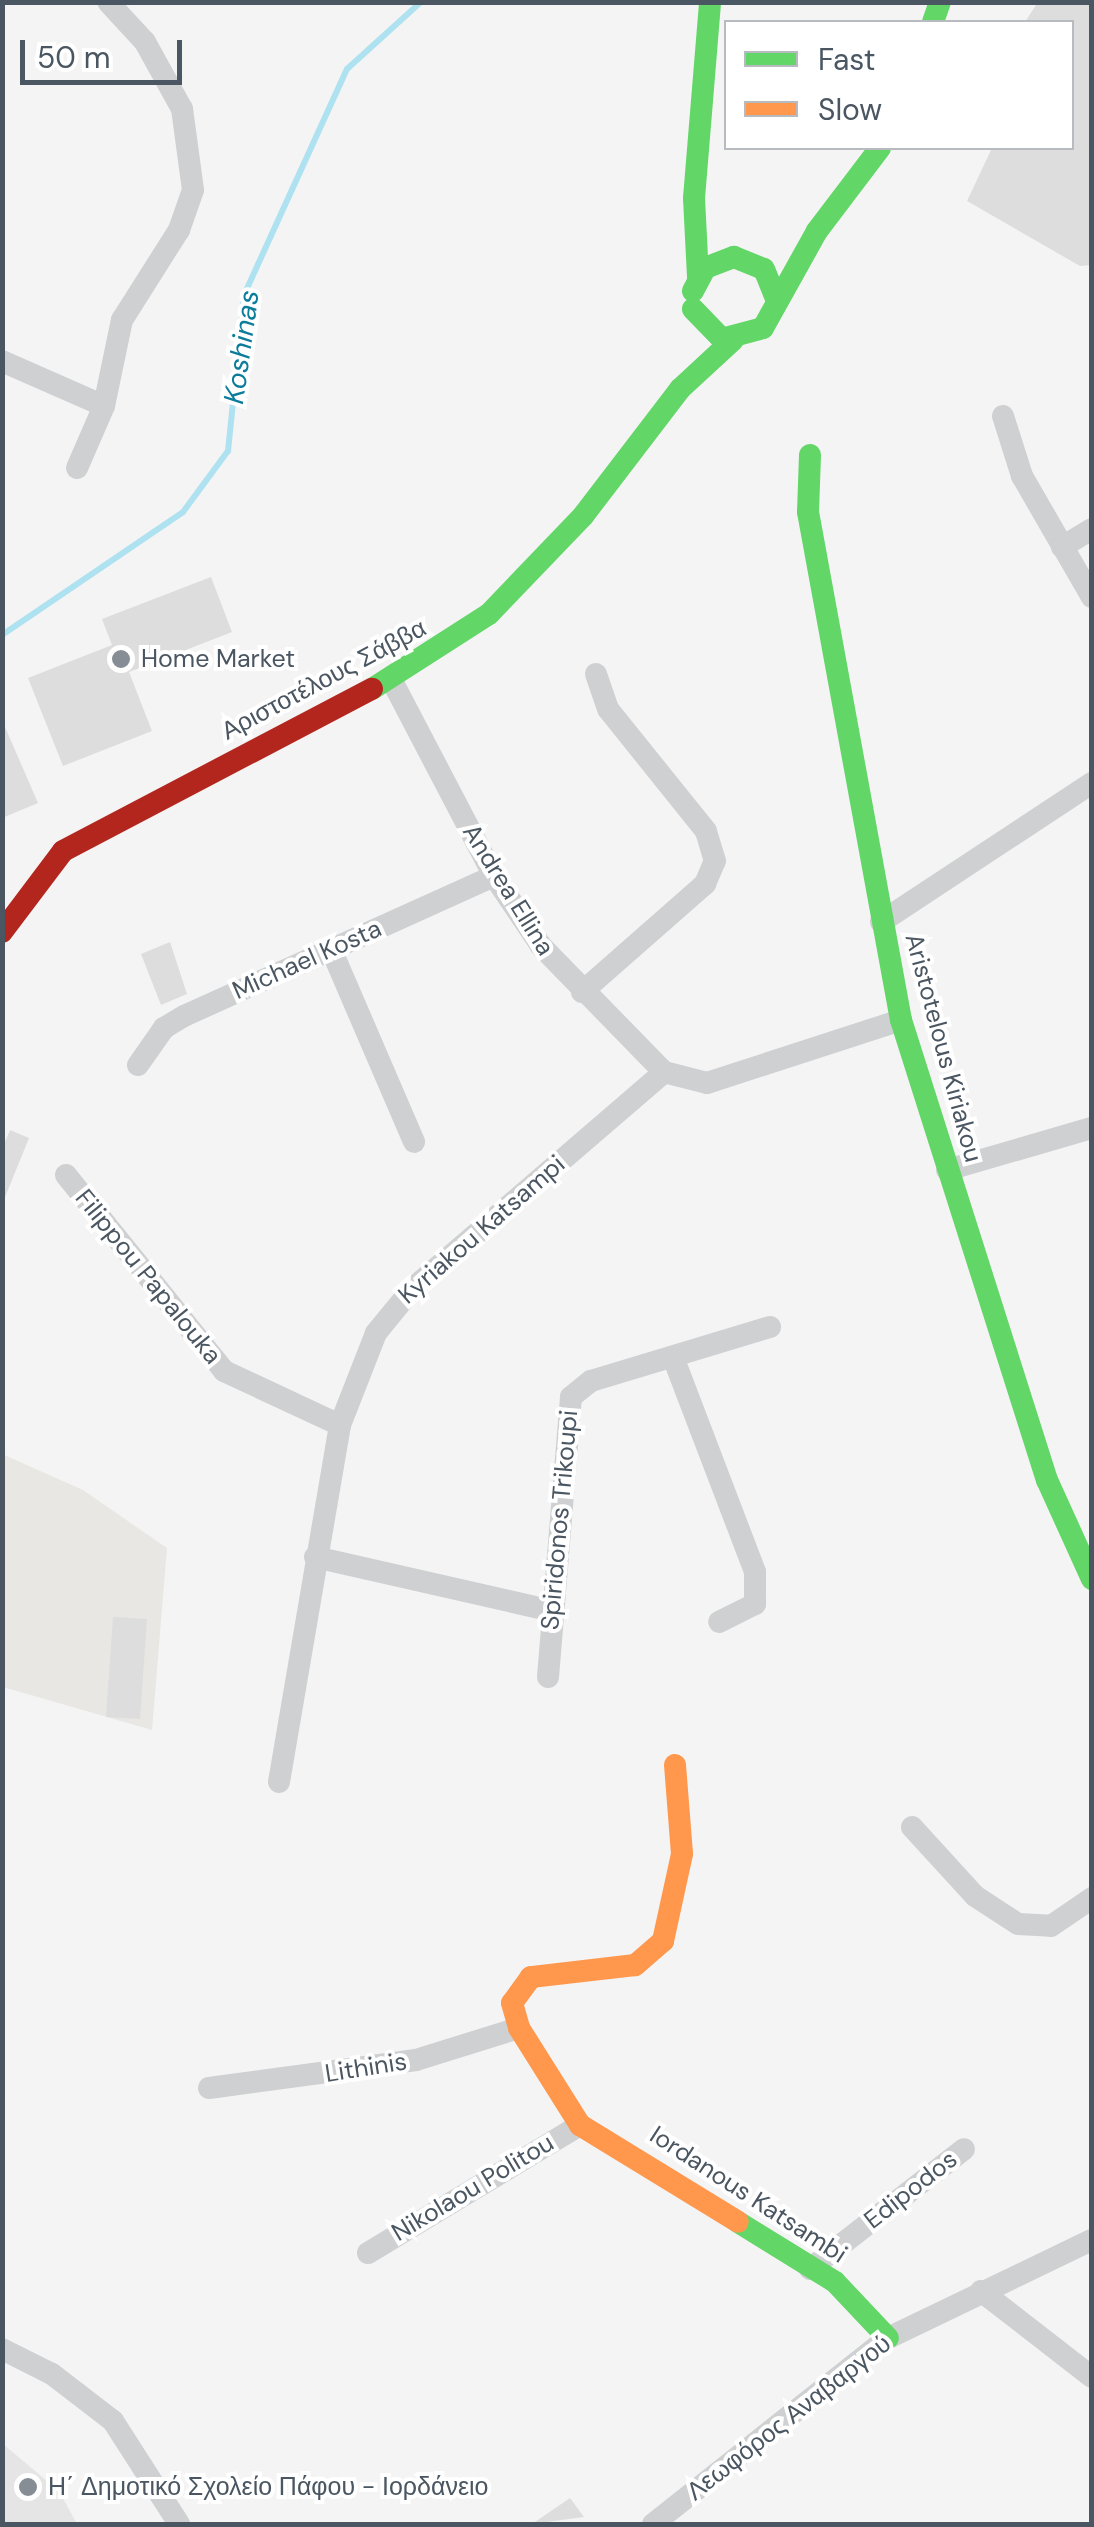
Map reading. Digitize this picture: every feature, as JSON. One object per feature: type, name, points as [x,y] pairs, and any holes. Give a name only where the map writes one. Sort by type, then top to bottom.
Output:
[{"type":"street","points":[[76,468],[104,406],[122,320],[188,211],[190,133],[144,42],[108,2]]},
{"type":"street","name":"Αριστοτέλους Σάββα","points":[[680,389],[698,277],[694,198],[710,2]]},
{"type":"street","name":"Αριστοτέλους Σάββα","points":[[6,919],[63,851],[391,679],[489,614],[583,516],[680,389],[734,340],[763,328],[817,231],[878,150]]},
{"type":"street","points":[[694,198],[740,258],[764,269],[776,299]]},
{"type":"street","points":[[698,277],[817,231]]},
{"type":"street","points":[[693,309],[712,334],[734,340]]},
{"type":"street","points":[[2,361],[104,406]]},
{"type":"street","points":[[1003,416],[1022,476],[1092,597]]},
{"type":"street","name":"Aristotelous Kiriakou","points":[[810,454],[808,512],[901,1020],[1047,1480],[1092,1578]]},
{"type":"street","points":[[1062,547],[1092,529]]},
{"type":"street","points":[[582,992],[705,884],[715,861],[706,832],[608,710],[596,674]]},
{"type":"street","name":"Andrea Ellina","points":[[391,679],[494,876],[582,992],[664,1072]]},
{"type":"street","points":[[881,922],[1092,783]]},
{"type":"street","name":"Michael Kosta","points":[[138,1066],[174,1022],[494,876]]},
{"type":"street","points":[[332,950],[414,1142]]},
{"type":"street","points":[[664,1072],[707,1083],[901,1020]]},
{"type":"street","name":"Kyriakou Katsampi","points":[[279,1782],[340,1425],[394,1308],[664,1072]]},
{"type":"street","points":[[947,1170],[1092,1128]]},
{"type":"street","name":"Filippou Papalouka","points":[[66,1175],[224,1371],[340,1425]]},
{"type":"street","name":"Spiridonos Trikoupi","points":[[548,1676],[548,1610],[571,1397],[579,1386],[770,1327]]},
{"type":"street","points":[[673,1357],[758,1588],[754,1604],[719,1622]]},
{"type":"street","points":[[315,1557],[548,1610]]},
{"type":"street","points":[[519,2028],[514,1993],[531,1977],[636,1965],[663,1941],[682,1854],[675,1765]]},
{"type":"street","points":[[912,1827],[976,1896],[1018,1924],[1051,1926],[1092,1898]]},
{"type":"street","name":"Lithinis","points":[[209,2088],[416,2060],[519,2028]]},
{"type":"street","name":"Iordanous Katsambi","points":[[519,2028],[580,2125],[716,2202],[857,2302],[888,2338]]},
{"type":"street","name":"Nikolaou Politou","points":[[368,2253],[580,2125]]},
{"type":"street","name":"Edipodos","points":[[810,2269],[964,2149]]},
{"type":"street","name":"Λεωφόρος Αναβαργού","points":[[653,2524],[888,2338],[1092,2240]]},
{"type":"street","points":[[981,2291],[1092,2376]]},
{"type":"street","points":[[2,2349],[52,2374],[114,2421],[179,2524]]},
{"type":"shaded area","points":[[2,1454],[83,1490],[167,1548],[152,1730],[3,1687]]},
{"type":"shaded area","name":"Η΄ Δημοτικό Σχολείο Πάφου - Ιορδάνειο","points":[[3,2444],[59,2491],[77,2524],[3,2524]]},
{"type":"building","points":[[1038,2],[1092,2],[1092,265],[1080,266],[967,201],[991,150],[1074,150],[1074,20],[1026,20]]},
{"type":"building","name":"Home Market","points":[[211,577],[232,632],[129,672],[152,731],[63,766],[28,678],[112,645],[102,619]]},
{"type":"building","points":[[2,720],[38,803],[2,818]]},
{"type":"building","points":[[170,942],[187,994],[161,1005],[141,954]]},
{"type":"building","points":[[10,1130],[29,1138],[3,1202],[2,1149]]},
{"type":"building","points":[[113,1617],[147,1619],[140,1719],[106,1717]]},
{"type":"building","points":[[570,2498],[584,2517],[532,2524]]},
{"type":"waterway","name":"Koshinas","points":[[2,635],[183,512],[228,451],[244,295],[347,69],[421,2]]},
{"type":"traffic: fast","points":[[698,277],[694,198],[710,2]]},
{"type":"traffic: fast","points":[[934,20],[940,2]]},
{"type":"traffic: fast","points":[[693,309],[722,339],[763,328],[817,231],[878,150]]},
{"type":"traffic: fast","points":[[693,291],[705,268],[734,257],[764,269],[776,299]]},
{"type":"traffic: fast","points":[[372,689],[489,614],[583,516],[680,389],[733,340]]},
{"type":"traffic: fast","points":[[810,455],[808,512],[901,1020],[1047,1480],[1092,1579]]},
{"type":"traffic: fast","points":[[738,2222],[835,2282],[888,2338]]},
{"type":"traffic: slow","points":[[675,1765],[682,1854],[663,1941],[635,1965],[531,1977],[512,2003],[519,2028],[580,2125],[738,2222]]},
{"type":"traffic: jam","points":[[2,932],[63,851],[372,689]]},
{"type":"place","name":"Home Market","points":[[121,659]]},
{"type":"place","name":"Η΄ Δημοτικό Σχολείο Πάφου - Ιορδάνειο","points":[[28,2487]]}]
